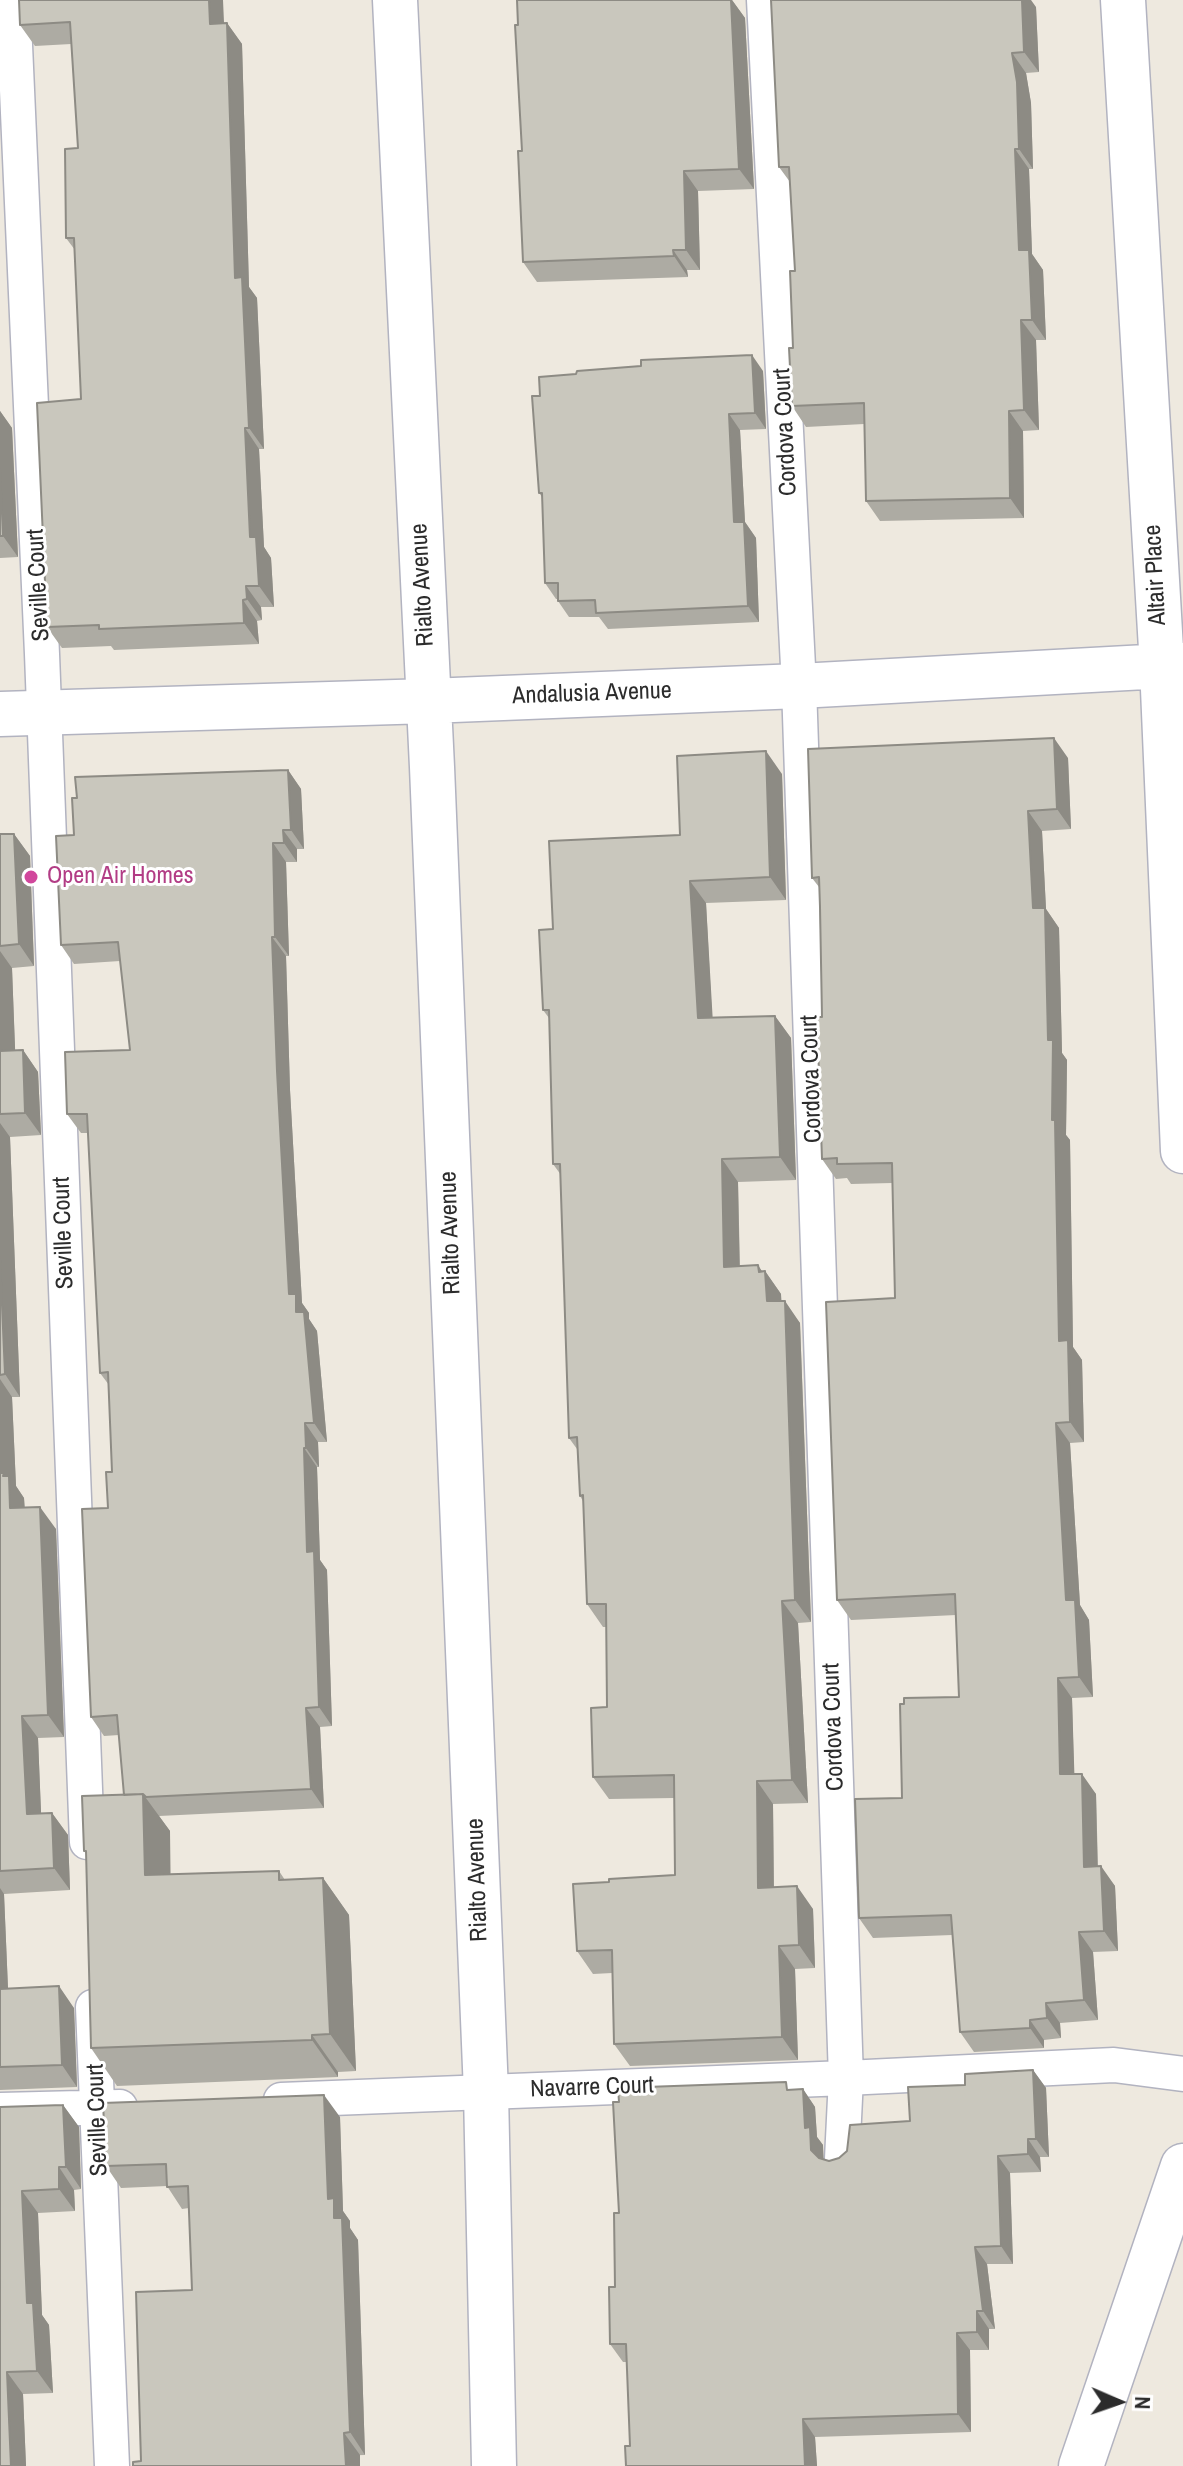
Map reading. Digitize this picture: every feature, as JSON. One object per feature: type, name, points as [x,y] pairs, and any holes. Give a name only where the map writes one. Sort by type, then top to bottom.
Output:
[{"type":"street","name":"Rialto Avenue","points":[[395,0],[429,701],[486,2092],[494,2466]]},
{"type":"street","name":"Altair Place","points":[[1123,0],[1172,666],[1183,1151]]},
{"type":"street","name":"Andalusia Avenue","points":[[0,714],[799,686],[1172,666]]},
{"type":"street","points":[[1081,2466],[1183,2166]]},
{"type":"lane","name":"Seville Court","points":[[13,0],[44,713],[88,1870]]},
{"type":"lane","name":"Cordova Court","points":[[764,0],[799,686],[846,2078],[842,2159]]},
{"type":"lane","name":"Seville Court","points":[[92,1981],[112,2466]]},
{"type":"lane","name":"Navarre Court","points":[[256,2101],[1114,2065],[1183,2074]]},
{"type":"lane","points":[[0,2110],[145,2106]]},
{"type":"building","points":[[19,0],[209,0],[210,24],[227,23],[235,278],[242,277],[250,537],[256,537],[259,586],[246,586],[244,623],[99,629],[99,625],[47,627],[37,403],[81,399],[74,238],[66,238],[65,149],[78,148],[70,22],[20,25]]},
{"type":"building","points":[[517,0],[731,0],[739,169],[684,171],[686,250],[673,250],[674,256],[523,262],[518,151],[522,151],[515,25],[518,25]]},
{"type":"building","points":[[771,0],[1022,0],[1024,52],[1012,53],[1017,82],[1019,149],[1015,149],[1019,250],[1029,250],[1032,320],[1021,320],[1024,410],[1009,411],[1010,498],[866,501],[864,403],[792,406],[790,271],[795,271],[789,167],[779,167]]},
{"type":"building","points":[[752,355],[755,413],[729,414],[734,522],[744,522],[748,606],[596,613],[595,600],[558,601],[558,583],[545,583],[542,493],[539,493],[532,396],[540,396],[539,377],[641,366],[641,360]]},
{"type":"building","points":[[0,469],[3,536],[0,536]]},
{"type":"building","points":[[1054,738],[1057,809],[1028,811],[1033,908],[1045,908],[1048,1040],[1053,1040],[1052,1120],[1055,1120],[1059,1341],[1068,1340],[1070,1422],[1056,1423],[1066,1600],[1075,1600],[1079,1677],[1058,1678],[1060,1774],[1082,1774],[1084,1867],[1101,1866],[1104,1931],[1079,1932],[1084,2000],[1046,2003],[1047,2018],[1030,2020],[1030,2028],[960,2032],[951,1915],[859,1918],[855,1799],[902,1798],[900,1704],[904,1704],[904,1698],[959,1697],[955,1594],[837,1600],[826,1302],[895,1298],[892,1163],[837,1164],[837,1158],[822,1159],[817,1017],[822,1017],[819,877],[812,878],[808,749]]},
{"type":"building","points":[[766,751],[770,877],[690,881],[698,1018],[775,1016],[780,1157],[722,1159],[724,1267],[758,1265],[759,1272],[765,1271],[767,1301],[785,1301],[795,1600],[782,1601],[792,1780],[757,1781],[758,1888],[797,1886],[799,1945],[779,1946],[782,2037],[614,2044],[612,1950],[577,1951],[573,1884],[675,1875],[674,1775],[593,1777],[591,1708],[607,1707],[606,1604],[587,1604],[583,1495],[580,1496],[577,1437],[569,1438],[560,1164],[553,1164],[549,1010],[543,1010],[539,930],[553,929],[549,841],[680,835],[677,756]]},
{"type":"building","points":[[288,770],[291,830],[283,830],[284,843],[273,843],[275,937],[272,937],[289,1294],[296,1294],[296,1312],[304,1312],[314,1423],[305,1423],[304,1448],[307,1552],[314,1551],[319,1707],[306,1708],[311,1789],[146,1797],[143,1794],[124,1795],[117,1715],[91,1717],[82,1509],[108,1508],[106,1472],[112,1472],[108,1372],[100,1373],[87,1114],[67,1114],[65,1052],[130,1050],[118,942],[61,945],[56,836],[74,835],[72,798],[77,798],[75,777]]},
{"type":"building","points":[[0,834],[14,834],[19,944],[0,946]]},
{"type":"building","points":[[23,1050],[25,1113],[0,1114],[0,1051]]},
{"type":"building","points":[[0,1259],[5,1374],[0,1375]]},
{"type":"building","points":[[0,1473],[9,1476],[10,1508],[40,1507],[48,1715],[22,1716],[27,1814],[52,1813],[54,1868],[0,1871]]},
{"type":"building","points":[[143,1794],[145,1875],[279,1871],[279,1880],[323,1878],[330,2034],[312,2035],[312,2040],[91,2048],[82,1796]]},
{"type":"building","points":[[59,1986],[62,2065],[0,2067],[0,1989]]},
{"type":"building","points":[[1033,2070],[1036,2139],[1028,2139],[1028,2154],[998,2156],[1001,2246],[975,2247],[983,2311],[977,2311],[977,2332],[957,2333],[958,2414],[803,2419],[805,2466],[626,2466],[625,2446],[630,2446],[626,2344],[610,2344],[609,2287],[615,2287],[614,2213],[619,2213],[613,2102],[619,2102],[618,2088],[786,2082],[787,2090],[803,2089],[805,2128],[810,2127],[811,2150],[819,2158],[829,2161],[847,2151],[850,2125],[910,2121],[908,2087],[965,2085],[965,2074]]},
{"type":"building","points":[[324,2095],[328,2199],[334,2198],[334,2218],[342,2218],[350,2432],[344,2433],[346,2466],[133,2466],[133,2462],[141,2461],[136,2292],[192,2290],[188,2186],[167,2187],[166,2164],[106,2166],[103,2103]]},
{"type":"building","points":[[63,2105],[66,2167],[59,2167],[59,2189],[22,2191],[27,2303],[33,2303],[37,2371],[7,2372],[11,2466],[0,2466],[0,2107]]},
{"type":"place","name":"Open Air Homes","points":[[31,877]]}]
